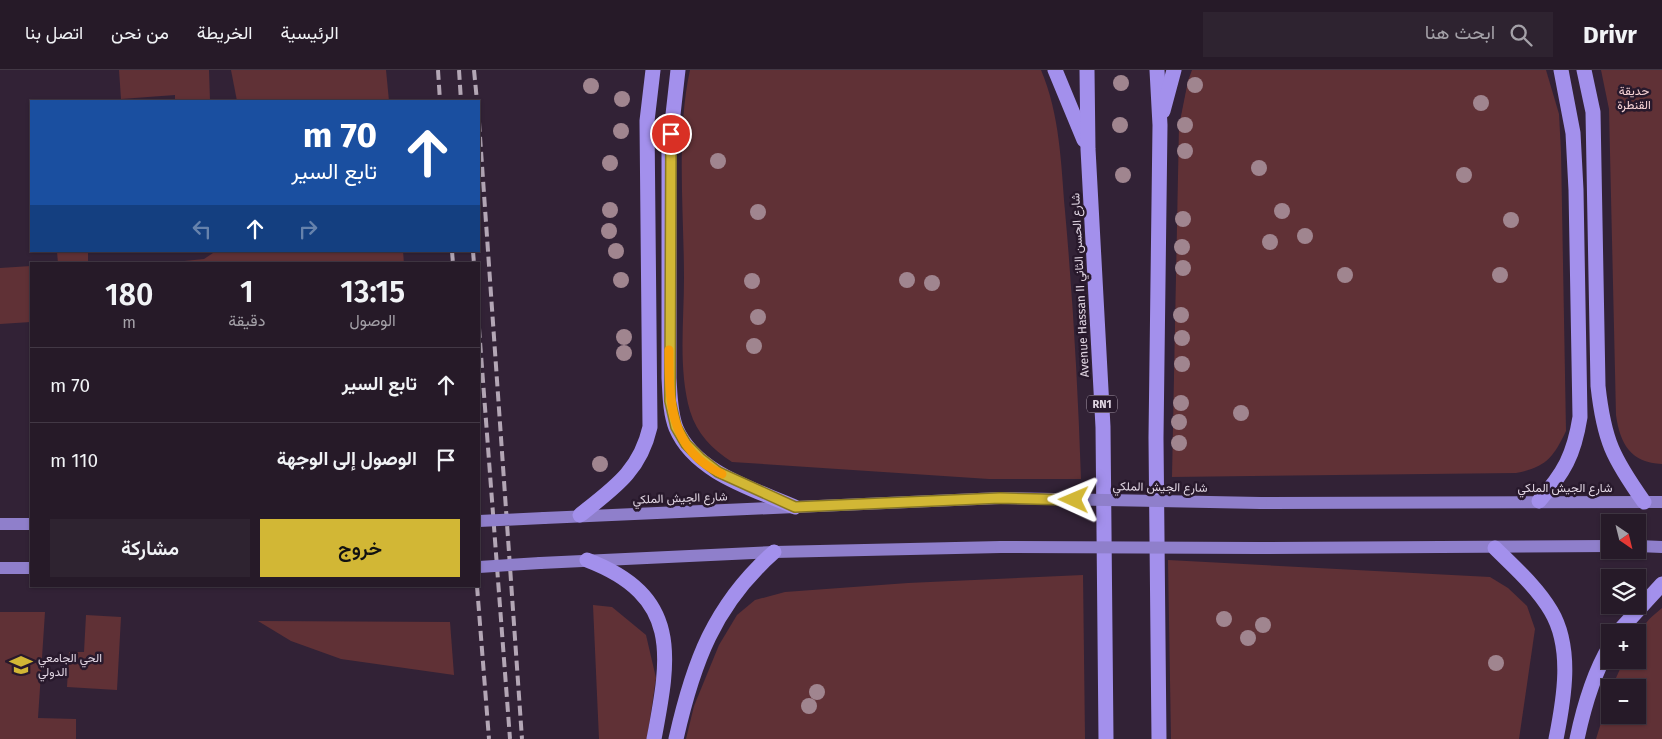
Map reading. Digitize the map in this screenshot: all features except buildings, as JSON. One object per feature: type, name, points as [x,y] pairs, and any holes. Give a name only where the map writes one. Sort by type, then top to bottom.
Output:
[{"type":"highway","points":[[580,515],[620,483],[638,461],[650,427],[647,121],[653,70]]},
{"type":"highway","points":[[678,70],[670,150],[669,378],[670,401],[676,427],[686,444],[718,472],[795,507]]},
{"type":"highway","points":[[1055,70],[1088,149]]},
{"type":"highway","name":"Avenue Hassan II شارع الحسن الثاني","points":[[1086,70],[1088,149],[1103,427],[1106,739]]},
{"type":"highway","points":[[1157,70],[1160,125],[1156,438],[1158,739]]},
{"type":"highway","points":[[1160,125],[1174,70]]},
{"type":"highway","points":[[1539,502],[1568,464],[1576,441],[1580,417],[1574,162],[1568,95],[1562,70]]},
{"type":"highway","points":[[1584,70],[1593,120],[1598,386],[1601,416],[1609,445],[1618,464],[1644,502]]},
{"type":"highway","points":[[1495,548],[1535,588],[1552,611],[1559,628],[1565,679],[1556,739]]},
{"type":"highway","points":[[676,739],[697,663],[713,626],[731,597],[750,573],[774,552]]},
{"type":"highway","points":[[587,560],[612,570],[638,590],[656,612],[666,649],[665,674],[654,739]]},
{"type":"highway","points":[[1625,624],[1662,584]]},
{"type":"highway","points":[[1577,739],[1584,708],[1601,661]]},
{"type":"main road","name":"شارع الجيش الملكي","points":[[480,521],[580,515],[1000,498],[1261,503],[1662,502]]},
{"type":"main road","points":[[0,524],[30,524]]},
{"type":"main road","points":[[480,567],[774,552],[1000,547],[1495,548],[1601,546]]},
{"type":"main road","points":[[1646,546],[1662,547]]},
{"type":"main road","points":[[0,568],[30,568]]},
{"type":"green space","points":[[119,70],[209,70],[210,100],[175,100],[175,95],[121,99]]},
{"type":"green space","points":[[231,70],[386,70],[389,100],[237,100]]},
{"type":"green space","points":[[690,70],[1041,70],[1052,104],[1061,157],[1073,311],[1081,479],[989,479],[732,462],[706,440],[697,427],[690,411],[686,395],[683,362],[682,146],[683,120]]},
{"type":"green space","points":[[1192,70],[1546,70],[1559,114],[1566,431],[1557,448],[1547,460],[1535,468],[1516,473],[1172,477],[1179,126]]},
{"type":"green space","name":"حديقة القنطرة","points":[[1601,70],[1662,70],[1662,464],[1642,460],[1629,450],[1621,435],[1616,415],[1609,109]]},
{"type":"green space","points":[[57,252],[88,252],[88,262],[58,262]]},
{"type":"green space","points":[[214,252],[403,252],[404,262],[174,262],[204,259]]},
{"type":"green space","points":[[30,266],[30,322],[0,324],[0,268]]},
{"type":"green space","points":[[1168,560],[1490,577],[1508,588],[1527,606],[1535,629],[1519,739],[1171,739]]},
{"type":"green space","points":[[1083,575],[1085,739],[686,739],[694,706],[719,645],[737,615],[755,600],[785,592],[908,583]]},
{"type":"green space","points":[[593,605],[612,607],[646,635],[656,678],[647,739],[599,739]]},
{"type":"green space","points":[[1662,608],[1662,739],[1596,739],[1601,723],[1646,724],[1646,679],[1616,679],[1620,669],[1646,669],[1645,624]]},
{"type":"green space","name":"الحي الجامعي الدولي","points":[[0,612],[45,612],[38,718],[76,719],[76,739],[0,739]]},
{"type":"green space","points":[[86,615],[121,617],[117,690],[67,687],[69,652],[84,652]]},
{"type":"green space","points":[[258,621],[450,622],[454,675],[341,659],[291,641]]},
{"type":"railway","points":[[438,70],[440,100]]},
{"type":"railway","points":[[459,70],[461,100]]},
{"type":"railway","points":[[474,70],[477,100]]},
{"type":"railway","points":[[480,136],[522,739]]},
{"type":"railway","points":[[452,252],[453,262]]},
{"type":"railway","points":[[473,252],[474,262]]},
{"type":"railway","points":[[480,341],[510,739]]},
{"type":"railway","points":[[477,587],[489,739]]},
{"type":"slow traffic","points":[[669,350],[670,401],[676,427],[686,444],[700,458],[722,474]]},
{"type":"place","name":"الحي الجامعي الدولي","points":[[21,665]]},
{"type":"route","points":[[671,134],[670,401],[676,427],[686,444],[700,458],[718,472],[795,507],[1000,498],[1074,500]]}]
